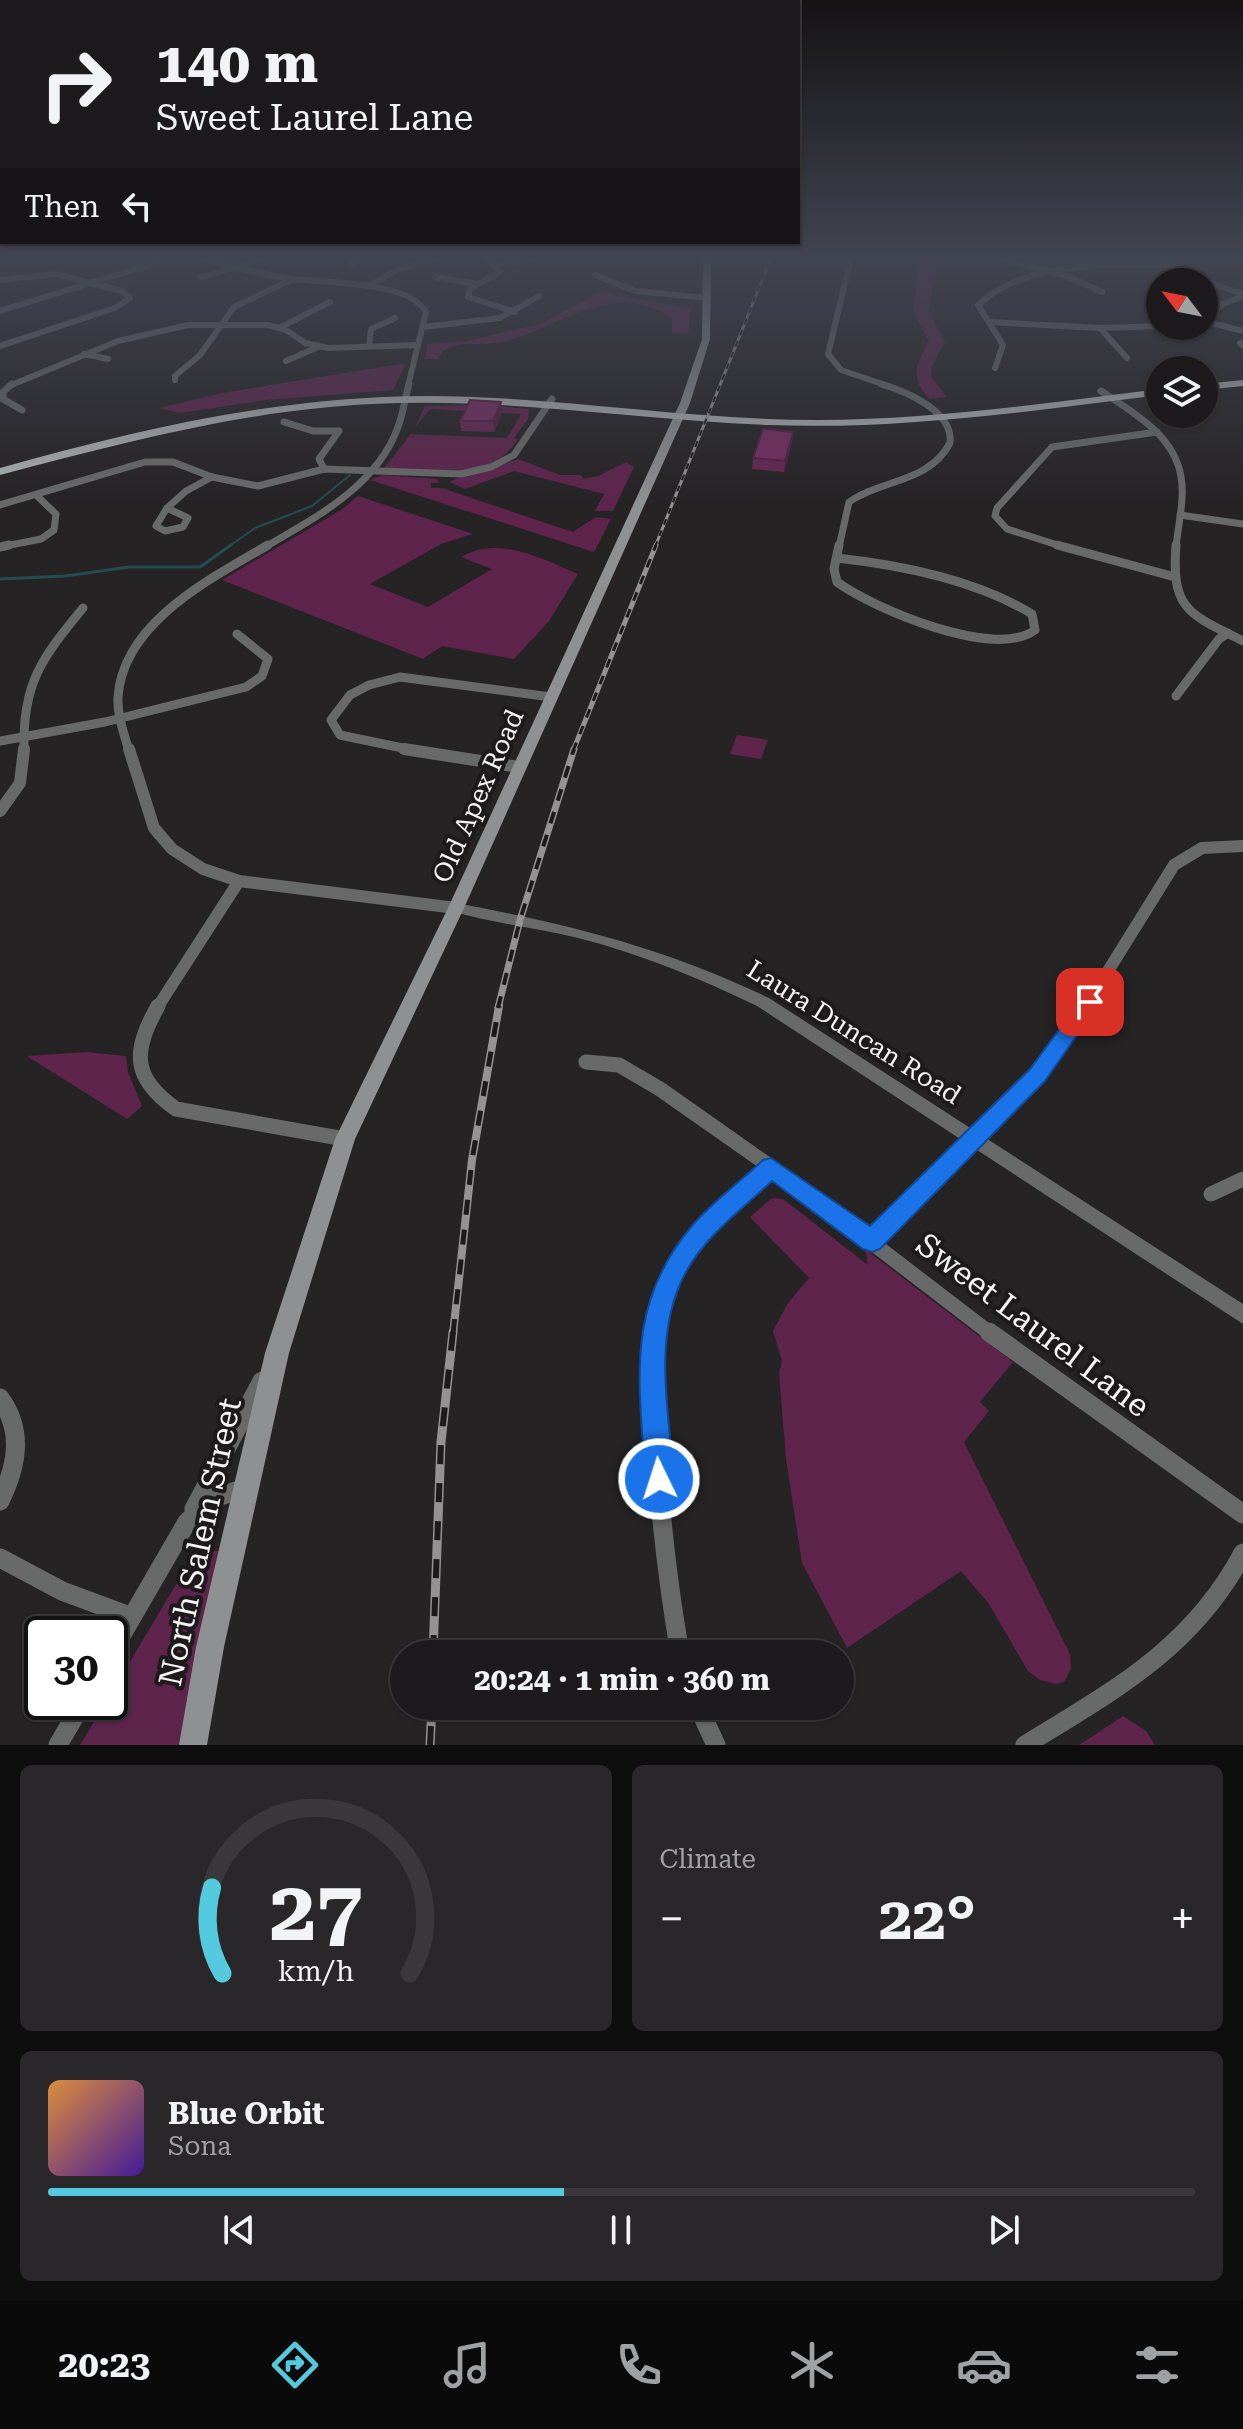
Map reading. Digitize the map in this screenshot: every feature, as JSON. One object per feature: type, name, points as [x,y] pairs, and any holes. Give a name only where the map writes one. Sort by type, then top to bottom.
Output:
[{"type":"main road","name":"Old Apex Road","points":[[277,1353],[345,1139],[456,908],[681,411],[703,358],[705,339]]},
{"type":"main road","points":[[1218,378],[1243,375]]},
{"type":"main road","points":[[1218,386],[1243,383]]},
{"type":"main road","points":[[935,413],[1146,386]]},
{"type":"main road","points":[[0,463],[80,439],[195,415],[283,402],[408,396],[550,402],[807,423],[1146,394]]},
{"type":"main road","points":[[0,472],[187,423],[288,408],[408,396]]},
{"type":"main road","name":"North Salem Street","points":[[193,1745],[245,1488],[277,1353]]},
{"type":"street","points":[[0,346],[20,339]]},
{"type":"street","points":[[22,410],[3,399],[4,387],[128,339]]},
{"type":"street","points":[[175,380],[175,376],[204,350],[210,339]]},
{"type":"street","points":[[304,339],[318,347]]},
{"type":"street","points":[[368,339],[369,346]]},
{"type":"street","name":"Laura Duncan Road","points":[[420,339],[398,430],[374,470],[323,513],[201,585],[164,615],[139,643],[126,667],[118,695],[119,719],[149,818],[161,838],[203,869],[239,881],[456,908],[618,942],[723,981],[763,1002],[1243,1315]]},
{"type":"street","points":[[831,339],[828,354],[831,362],[852,374],[907,392],[935,413],[950,430],[946,450],[922,473],[859,495],[849,502],[834,569],[837,582],[865,601],[993,640],[1018,639],[1035,630],[1032,614],[1011,602],[878,563],[837,558]]},
{"type":"street","points":[[995,368],[1003,347],[999,339]]},
{"type":"street","points":[[1110,339],[1127,358]]},
{"type":"street","points":[[286,361],[318,347],[418,345]]},
{"type":"street","points":[[84,354],[108,359]]},
{"type":"street","points":[[1101,391],[1157,432],[1181,474],[1175,577],[1177,594],[1186,605],[1243,641]]},
{"type":"street","points":[[0,505],[145,462],[173,462],[212,477],[266,486],[324,469],[444,476],[491,467],[514,455],[550,402]]},
{"type":"street","points":[[284,422],[313,431],[337,429],[319,459],[324,469]]},
{"type":"street","points":[[1157,432],[1052,447],[997,508],[995,516],[1007,529],[1026,537],[1175,577]]},
{"type":"street","points":[[166,508],[179,494],[212,477]]},
{"type":"street","points":[[0,547],[32,542],[54,530],[56,514],[36,495]]},
{"type":"street","points":[[1180,515],[1243,524]]},
{"type":"street","points":[[0,811],[14,797],[25,777],[26,697],[35,672],[83,608]]},
{"type":"street","points":[[1176,696],[1219,639],[1228,633]]},
{"type":"street","points":[[0,741],[119,719],[232,693],[255,682],[266,669],[268,659],[261,650],[237,634]]},
{"type":"street","points":[[519,767],[353,740],[335,731],[331,720],[335,710],[358,691],[377,681],[400,677],[551,697]]},
{"type":"street","points":[[872,1241],[1038,1075],[1104,982],[1174,865],[1202,848],[1243,846]]},
{"type":"street","points":[[239,881],[148,1022],[139,1058],[145,1081],[162,1102],[176,1109],[279,1130],[345,1139]]},
{"type":"street","name":"Sweet Laurel Lane","points":[[586,1062],[619,1065],[640,1076],[771,1167],[1020,1356],[1243,1514]]},
{"type":"street","points":[[678,1640],[666,1571],[653,1387],[654,1325],[664,1289],[687,1249],[771,1167]]},
{"type":"street","points":[[1211,1194],[1243,1179]]},
{"type":"street","points":[[128,1624],[187,1522],[277,1353]]},
{"type":"street","points":[[0,1398],[13,1419],[17,1442],[11,1476],[0,1501]]},
{"type":"street","points":[[187,1522],[211,1499],[245,1488]]},
{"type":"street","points":[[1025,1745],[1115,1692],[1172,1647],[1233,1577],[1243,1553]]},
{"type":"street","points":[[0,1558],[62,1591],[132,1617]]},
{"type":"street","points":[[58,1745],[73,1720]]},
{"type":"street","points":[[704,1720],[716,1745]]},
{"type":"shaded area","points":[[512,339],[454,346],[444,350],[438,359],[425,359],[427,344]]},
{"type":"shaded area","points":[[944,339],[945,342],[932,366],[931,377],[947,397],[930,399],[917,378],[918,364],[929,341]]},
{"type":"shaded area","points":[[406,363],[393,390],[266,400],[180,413],[159,408],[222,393]]},
{"type":"shaded area","points":[[480,405],[529,409],[528,419],[514,438],[518,439],[492,463],[457,472],[384,468],[411,434],[507,438],[521,414],[430,409],[415,428],[425,406]]},
{"type":"shaded area","points":[[518,459],[560,475],[581,475],[583,479],[598,476],[626,462],[634,467],[613,511],[595,511],[604,494],[514,471],[465,489],[450,482]]},
{"type":"shaded area","points":[[383,475],[437,479],[439,483],[431,483],[431,488],[442,488],[573,532],[596,517],[611,519],[594,552],[370,480]]},
{"type":"shaded area","points":[[358,496],[473,534],[441,544],[370,584],[428,607],[492,569],[461,557],[475,551],[505,548],[520,551],[578,574],[549,621],[514,659],[442,646],[423,659],[222,580],[341,510]]},
{"type":"shaded area","points":[[737,735],[768,740],[761,759],[730,754]]},
{"type":"shaded area","points":[[86,1052],[126,1056],[128,1072],[142,1106],[127,1119],[27,1056]]},
{"type":"shaded area","points":[[772,1198],[783,1199],[868,1265],[865,1249],[1013,1362],[980,1402],[989,1411],[964,1442],[1070,1654],[1071,1669],[1064,1682],[1056,1684],[1040,1680],[1028,1671],[989,1604],[961,1571],[854,1643],[854,1640],[843,1640],[802,1563],[786,1459],[779,1373],[782,1361],[773,1331],[788,1303],[809,1278],[750,1217]]},
{"type":"shaded area","points":[[196,1551],[218,1551],[180,1745],[80,1745],[95,1720],[128,1720],[128,1665]]},
{"type":"shaded area","points":[[1123,1716],[1146,1731],[1155,1745],[1079,1745]]},
{"type":"building","points":[[470,400],[501,402],[493,421],[460,421]]},
{"type":"building","points":[[763,429],[793,432],[785,461],[753,458]]},
{"type":"waterway","points":[[228,547],[255,528],[312,506],[350,475]]},
{"type":"waterway","points":[[0,579],[65,576],[129,567],[200,567],[231,545]]},
{"type":"railway","points":[[655,547],[738,339]]},
{"type":"railway","points":[[573,751],[656,545]]},
{"type":"railway","points":[[498,1008],[520,920],[574,749]]},
{"type":"railway","points":[[453,1334],[472,1160],[499,1006]]},
{"type":"railway","points":[[434,1640],[441,1442],[453,1332]]},
{"type":"railway","points":[[430,1745],[431,1720]]},
{"type":"route","points":[[659,1479],[653,1387],[654,1325],[661,1297],[674,1269],[701,1232],[771,1167],[872,1241],[1038,1075],[1090,1002]]}]
